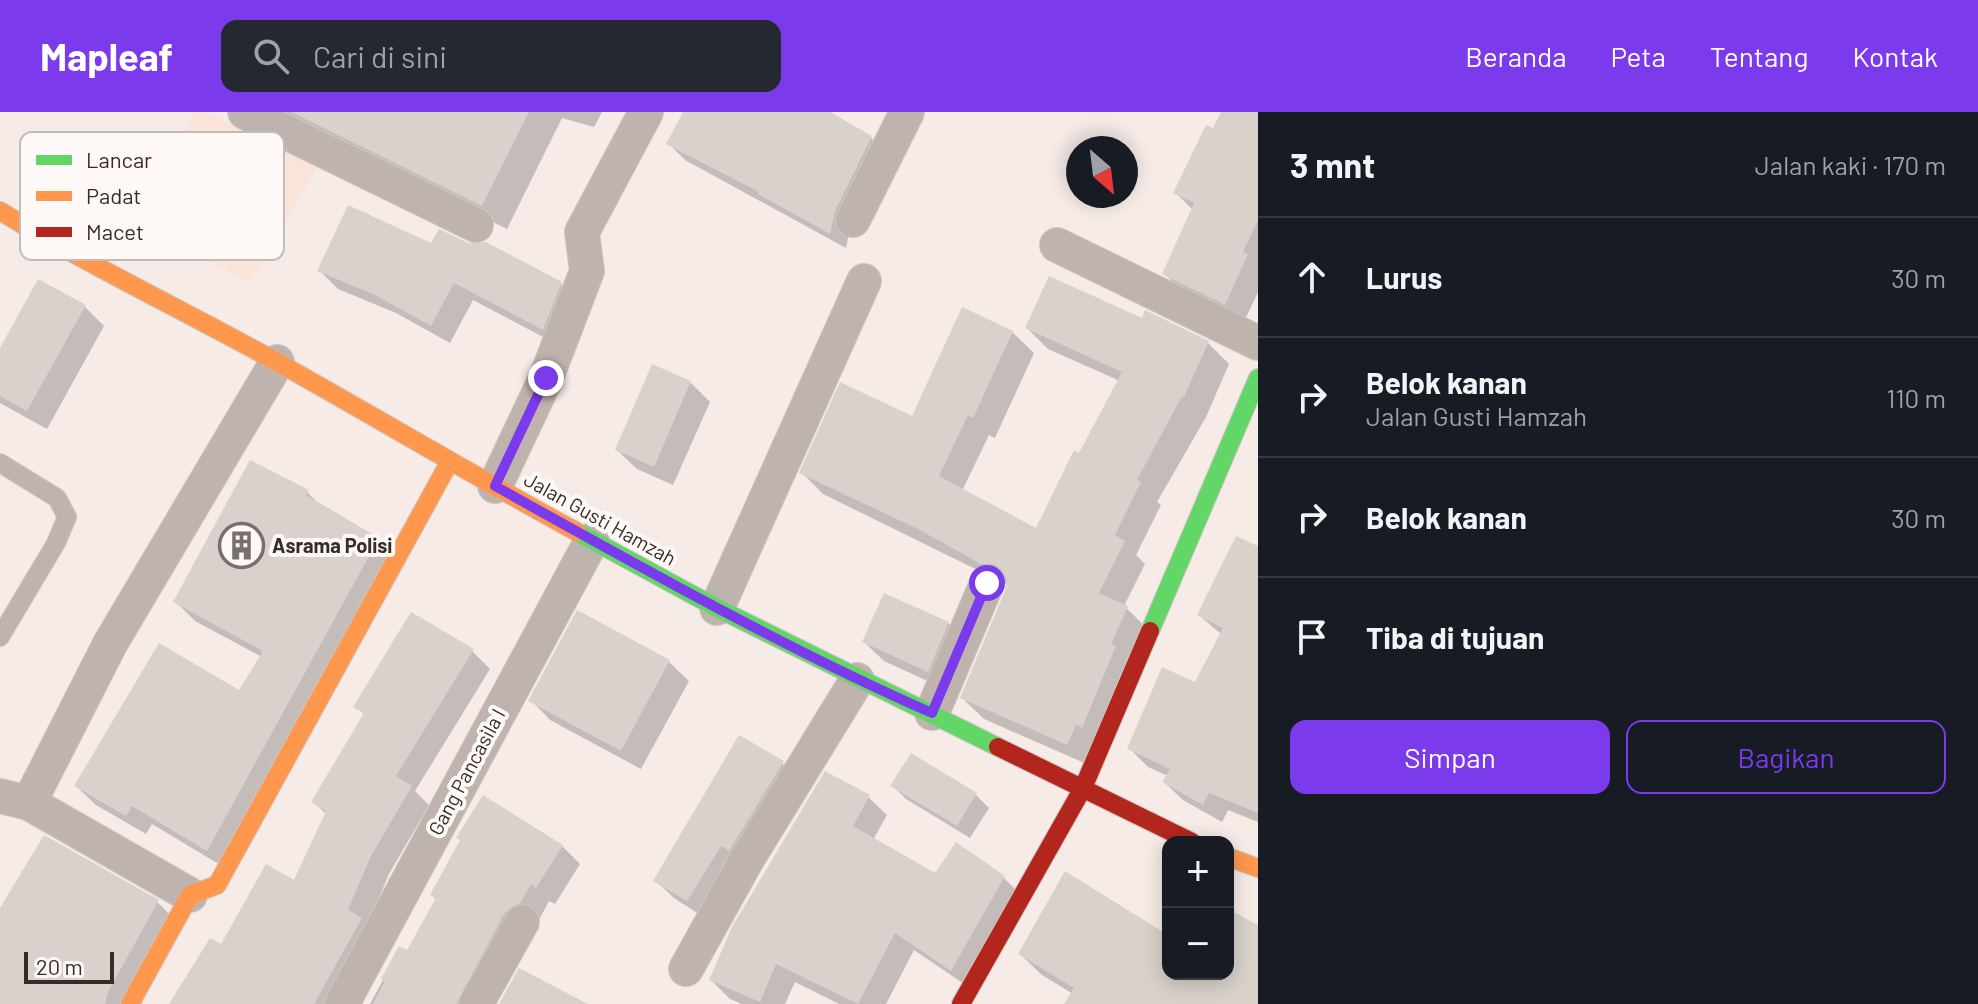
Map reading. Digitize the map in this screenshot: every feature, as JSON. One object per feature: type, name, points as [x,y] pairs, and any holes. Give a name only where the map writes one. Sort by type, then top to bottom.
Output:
[{"type":"street","points":[[245,112],[476,225]]},
{"type":"street","points":[[495,486],[546,378],[587,271],[582,232],[646,112]]},
{"type":"street","points":[[853,220],[907,112]]},
{"type":"street","name":"Jalan Gusti Hamzah","points":[[0,211],[20,223]]},
{"type":"street","points":[[1057,245],[1258,343]]},
{"type":"street","name":"Jalan Gusti Hamzah","points":[[84,260],[277,362],[449,463],[717,608],[857,680],[932,713],[1180,836]]},
{"type":"street","points":[[717,608],[864,281]]},
{"type":"street","points":[[190,895],[8,800],[110,644],[277,362]]},
{"type":"street","points":[[961,1004],[1083,788],[1258,378]]},
{"type":"street","points":[[130,1004],[190,895],[217,885],[449,463]]},
{"type":"street","name":"Gang Pancasila I","points":[[342,1004],[592,540]]},
{"type":"street","points":[[932,713],[987,583]]},
{"type":"street","points":[[686,969],[746,861],[857,680]]},
{"type":"street","points":[[1234,859],[1258,868]]},
{"type":"street","points":[[476,1004],[522,922]]},
{"type":"lane","points":[[0,463],[57,498],[67,517],[56,543],[0,637]]},
{"type":"shaded area","points":[[195,112],[209,112],[244,132],[183,132]]},
{"type":"shaded area","points":[[284,136],[323,158],[284,224]]},
{"type":"shaded area","points":[[208,260],[263,260],[249,283]]},
{"type":"building","points":[[291,112],[529,112],[482,206]]},
{"type":"building","points":[[683,112],[830,112],[872,136],[835,211],[830,234],[759,192],[666,144]]},
{"type":"building","points":[[1221,112],[1258,112],[1258,220],[1243,252],[1248,254],[1225,305],[1162,274],[1194,203],[1173,193],[1206,125],[1213,128]]},
{"type":"building","points":[[348,205],[431,243],[439,229],[468,243],[486,242],[562,282],[543,330],[454,283],[431,326],[375,295],[317,271]]},
{"type":"building","points":[[1049,276],[1142,318],[1145,310],[1209,341],[1184,397],[1137,480],[1141,482],[1115,535],[1125,541],[1099,593],[1128,606],[1111,644],[1116,646],[1082,728],[1076,725],[1067,745],[960,698],[1005,591],[1007,580],[1002,570],[994,564],[981,564],[918,529],[799,473],[840,382],[912,416],[962,307],[1013,331],[973,418],[968,415],[939,476],[1036,528],[1074,450],[1079,453],[1122,372],[1025,328]]},
{"type":"building","points":[[38,279],[86,305],[27,411],[0,396],[0,348]]},
{"type":"building","points":[[652,364],[691,381],[654,467],[615,450]]},
{"type":"building","points":[[250,460],[309,490],[306,495],[379,538],[207,851],[132,806],[126,816],[74,786],[159,643],[239,690],[263,651],[173,602]]},
{"type":"building","points":[[1236,536],[1258,546],[1258,813],[1209,793],[1203,805],[1162,782],[1170,769],[1127,749],[1162,667],[1195,682],[1223,628],[1197,615]]},
{"type":"building","points":[[884,593],[949,622],[928,672],[862,642]]},
{"type":"building","points":[[577,610],[670,660],[621,751],[528,701]]},
{"type":"building","points":[[411,612],[474,649],[396,776],[412,786],[371,856],[348,910],[362,918],[314,1004],[169,1004],[210,938],[221,944],[266,864],[294,880],[326,811],[311,802],[364,713],[353,707]]},
{"type":"building","points":[[739,735],[784,761],[729,851],[721,846],[687,901],[653,881]]},
{"type":"building","points":[[911,753],[977,793],[957,826],[890,786]]},
{"type":"building","points":[[825,771],[870,795],[853,826],[935,873],[956,842],[1005,876],[951,971],[895,933],[858,1004],[776,964],[760,1002],[709,980],[732,927]]},
{"type":"building","points":[[483,795],[563,845],[536,888],[531,884],[521,902],[505,912],[456,1004],[373,1004],[385,981],[381,979],[399,946],[407,950],[436,898],[430,895],[460,840],[456,838]]},
{"type":"building","points":[[44,835],[159,900],[108,992],[105,1004],[0,1004],[0,908]]},
{"type":"building","points":[[1065,871],[1162,931],[1162,980],[1234,980],[1234,912],[1258,925],[1258,1004],[1064,1004],[1074,988],[1018,954]]},
{"type":"building","points":[[519,968],[588,1004],[499,1004]]},
{"type":"traffic: fast","points":[[1150,631],[1258,378]]},
{"type":"traffic: fast","points":[[577,532],[717,608],[998,747]]},
{"type":"traffic: slow","points":[[0,211],[20,223]]},
{"type":"traffic: slow","points":[[85,260],[277,362],[577,532]]},
{"type":"traffic: slow","points":[[130,1004],[190,895],[217,885],[449,463]]},
{"type":"traffic: slow","points":[[1234,859],[1258,868]]},
{"type":"traffic: jam","points":[[961,1004],[1083,788],[1150,631]]},
{"type":"traffic: jam","points":[[998,747],[1180,836]]},
{"type":"place","name":"Asrama Polisi","points":[[241,546]]},
{"type":"route","points":[[546,378],[495,486],[717,608],[857,680],[932,713],[987,583]]}]
